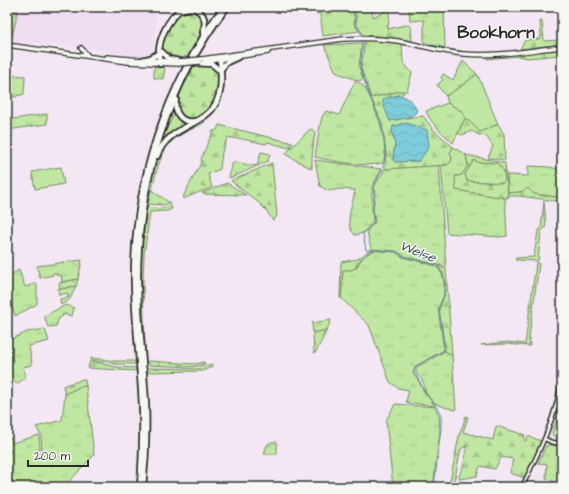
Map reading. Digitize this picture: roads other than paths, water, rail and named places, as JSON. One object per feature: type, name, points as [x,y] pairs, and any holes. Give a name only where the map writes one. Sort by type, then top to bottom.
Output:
[{"type":"highway","points":[[160,62],[160,45],[162,35],[167,24],[176,12],[184,7]]},
{"type":"highway","points":[[140,487],[143,427],[134,282],[135,247],[138,220],[147,171],[157,136],[175,89],[198,45],[223,7]]},
{"type":"highway","points":[[143,487],[146,420],[139,314],[138,265],[143,210],[152,164],[164,124],[181,84],[200,49],[227,7]]},
{"type":"highway","points":[[176,12],[190,8],[196,9],[203,15],[205,19],[205,27],[198,41],[198,45]]},
{"type":"highway","points":[[142,60],[151,58],[160,52]]},
{"type":"highway","points":[[160,52],[165,57],[179,62]]},
{"type":"highway","points":[[220,69],[226,62],[238,57]]},
{"type":"highway","points":[[152,164],[161,147],[169,138],[180,130],[200,121],[209,113],[218,100],[221,75],[219,59]]},
{"type":"highway","points":[[199,62],[210,64],[220,69]]},
{"type":"highway","points":[[181,84],[182,87],[176,100],[176,111],[185,121],[200,121]]},
{"type":"main road","points":[[228,58],[327,40],[361,38],[396,41],[458,53],[474,54],[504,54],[562,47]]},
{"type":"main road","points":[[7,45],[102,58],[160,62]]},
{"type":"main road","points":[[102,58],[128,62],[199,62],[238,57],[284,47]]},
{"type":"main road","points":[[81,48],[88,56]]},
{"type":"main road","points":[[179,62],[199,62]]},
{"type":"street","points":[[522,487],[545,439],[555,412],[562,378]]},
{"type":"street","points":[[545,439],[562,444]]},
{"type":"water","points":[[398,95],[410,100],[417,111],[409,117],[390,121],[383,104],[383,100],[385,98]]},
{"type":"water","points":[[407,123],[427,130],[429,147],[419,161],[395,162],[393,160],[395,143],[392,131],[393,126]]},
{"type":"waterway","name":"Welse","points":[[354,7],[355,24],[363,36]]},
{"type":"waterway","name":"Welse","points":[[363,40],[360,67],[367,90],[381,124],[386,153],[382,170],[373,187],[374,222],[363,234],[366,250],[396,252],[403,257],[436,265],[442,273],[445,282],[444,296],[439,309],[445,350],[416,366],[414,372],[425,393],[435,404],[441,415],[441,428],[434,487]]},
{"type":"waterway","points":[[425,44],[445,48]]},
{"type":"waterway","points":[[448,49],[461,51]]},
{"type":"district","name":"Bookhorn","points":[[496,32]]}]
